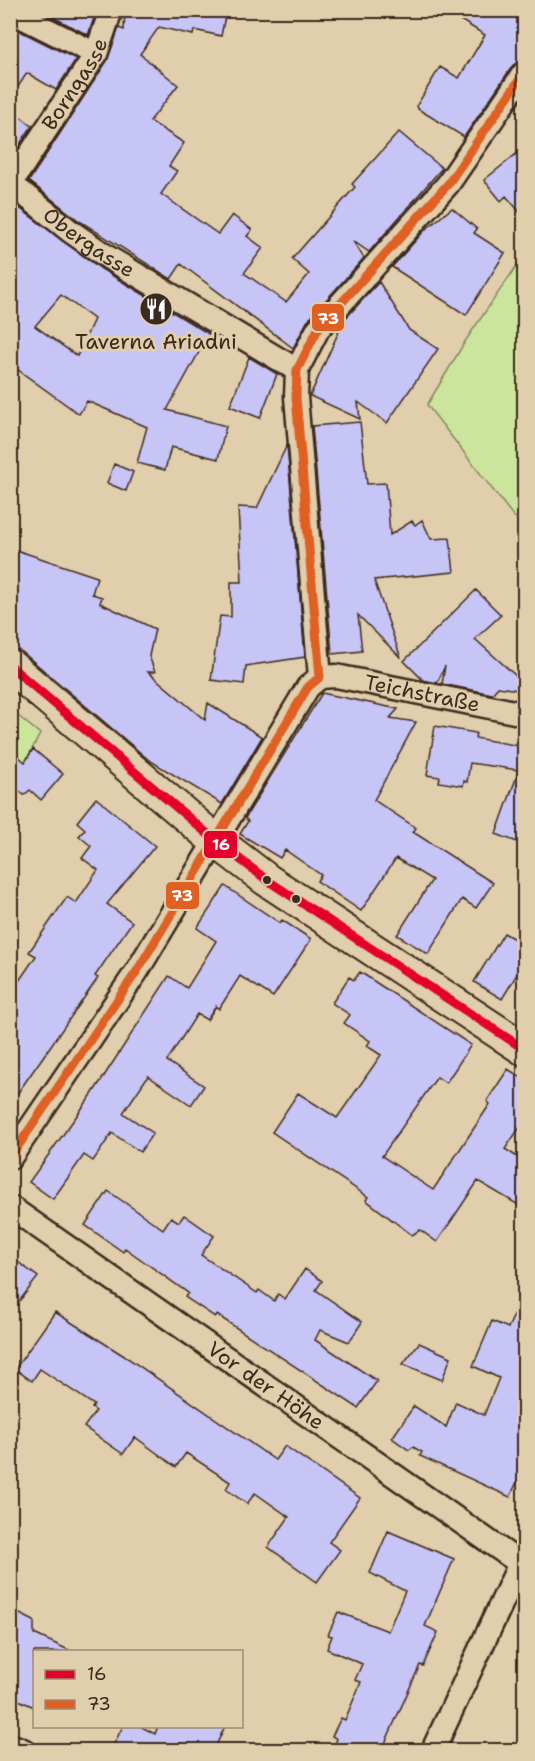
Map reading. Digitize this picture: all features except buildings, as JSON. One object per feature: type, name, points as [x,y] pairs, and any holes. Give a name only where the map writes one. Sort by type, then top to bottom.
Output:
[{"type":"street","name":"Borngasse","points":[[11,183],[96,54],[111,10]]},
{"type":"street","points":[[10,11],[96,54]]},
{"type":"street","points":[[10,1158],[136,971],[308,687],[320,677],[296,397],[297,370],[318,329],[448,184],[525,73]]},
{"type":"street","name":"Obergasse","points":[[11,183],[70,231],[109,258],[297,370]]},
{"type":"street","points":[[10,666],[216,841],[305,907],[525,1049]]},
{"type":"street","name":"Teichstraße","points":[[320,677],[336,676],[525,714]]},
{"type":"street","name":"Vor der Höhe","points":[[10,1207],[523,1562]]},
{"type":"street","points":[[434,1750],[523,1562]]},
{"type":"street","points":[[10,1745],[23,1750]]},
{"type":"green space","points":[[524,255],[524,521],[514,517],[427,405],[466,340]]},
{"type":"green space","points":[[11,710],[40,734],[11,789]]},
{"type":"transit line","name":"73","points":[[10,1158],[137,971],[308,687],[320,677],[296,397],[297,370],[318,329],[448,184],[524,73]]},
{"type":"transit line","name":"16","points":[[10,666],[216,841],[267,880],[524,1049]]},
{"type":"place","name":"Taverna Ariadni","points":[[156,309]]}]
